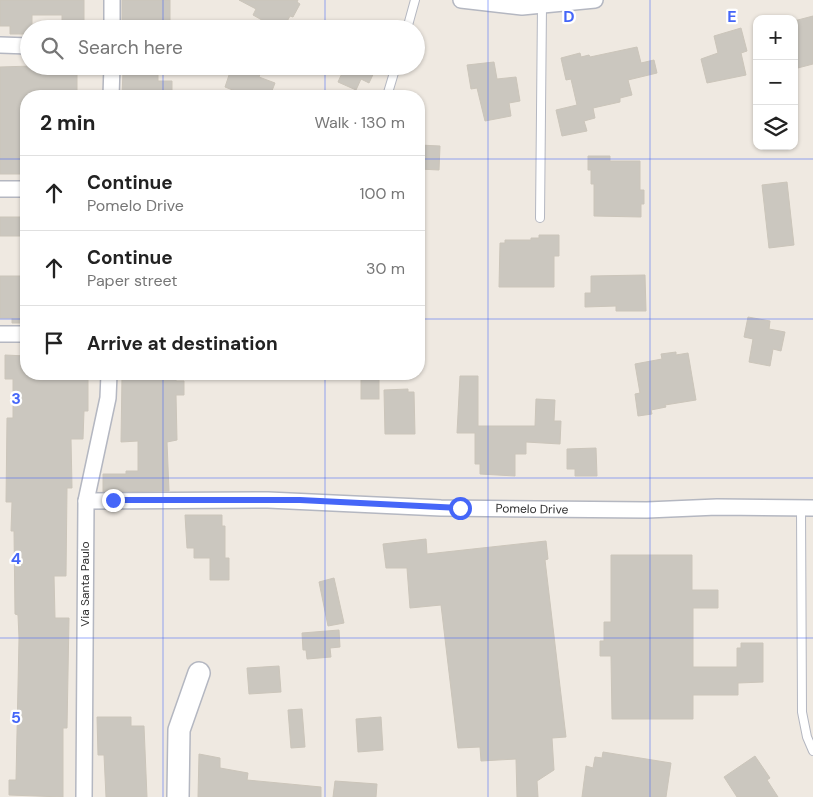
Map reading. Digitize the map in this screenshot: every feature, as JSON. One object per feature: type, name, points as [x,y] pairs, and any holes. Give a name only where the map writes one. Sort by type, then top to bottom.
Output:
[{"type":"street","points":[[112,0],[112,20]]},
{"type":"street","points":[[462,0],[522,7],[595,0]]},
{"type":"street","points":[[0,45],[20,46]]},
{"type":"street","points":[[111,90],[112,75]]},
{"type":"street","points":[[0,189],[20,189]]},
{"type":"street","points":[[0,334],[20,334]]},
{"type":"street","name":"Via Santa Paulo","points":[[84,797],[90,501],[108,398],[109,380]]},
{"type":"street","name":"Pomelo Drive","points":[[90,501],[191,499],[315,501],[441,508],[647,510],[717,507],[807,508]]},
{"type":"street","points":[[178,797],[178,730],[199,673]]},
{"type":"lane","points":[[409,20],[415,0]]},
{"type":"lane","points":[[540,218],[542,5]]},
{"type":"lane","points":[[389,90],[393,75]]},
{"type":"lane","points":[[807,508],[802,712],[807,737],[813,751]]},
{"type":"building","points":[[0,0],[84,0],[84,20],[62,20],[62,15],[32,15],[32,20],[20,20],[20,34],[10,34],[10,26],[0,26]]},
{"type":"building","points":[[122,0],[170,0],[170,20],[122,20]]},
{"type":"building","points":[[239,0],[298,0],[297,2],[300,4],[293,17],[290,16],[288,20],[262,20],[253,15],[256,9]]},
{"type":"building","points":[[813,16],[813,64],[798,68],[798,60],[798,20]]},
{"type":"building","points":[[741,28],[747,51],[741,53],[746,75],[707,83],[701,59],[718,53],[714,36]]},
{"type":"building","points":[[637,47],[641,63],[654,60],[657,73],[628,80],[632,95],[620,98],[620,102],[593,108],[595,118],[584,121],[587,131],[562,136],[556,110],[577,105],[571,79],[566,80],[561,58],[580,53],[581,57],[589,55],[590,57]]},
{"type":"building","points":[[494,62],[497,79],[516,77],[520,101],[509,103],[511,116],[485,121],[477,88],[471,89],[467,65]]},
{"type":"building","points":[[20,66],[20,75],[77,75],[77,90],[20,90],[20,174],[0,174],[0,67]]},
{"type":"building","points":[[123,75],[158,75],[158,81],[172,81],[172,90],[122,90]]},
{"type":"building","points":[[229,75],[260,75],[259,77],[275,83],[272,90],[233,90],[225,87]]},
{"type":"building","points":[[341,75],[373,75],[369,83],[361,79],[356,90],[338,82]]},
{"type":"building","points":[[425,145],[440,146],[439,170],[425,169]]},
{"type":"building","points":[[588,156],[610,156],[610,161],[640,161],[640,190],[644,190],[644,204],[641,204],[641,217],[594,216],[594,184],[591,184],[591,170],[588,170]]},
{"type":"building","points":[[787,182],[794,245],[769,248],[762,185]]},
{"type":"building","points":[[0,217],[20,217],[20,236],[0,236]]},
{"type":"building","points":[[539,235],[559,235],[559,256],[554,256],[554,287],[499,287],[500,243],[505,243],[505,240],[531,240],[531,238],[539,238]]},
{"type":"building","points":[[645,275],[646,311],[616,311],[616,306],[585,307],[585,293],[591,293],[591,276]]},
{"type":"building","points":[[0,276],[20,276],[20,323],[12,323],[12,318],[0,318]]},
{"type":"building","points":[[748,317],[770,321],[769,329],[785,332],[781,351],[773,349],[770,366],[749,362],[753,339],[744,337]]},
{"type":"building","points":[[676,352],[676,355],[688,353],[696,400],[665,405],[666,407],[651,410],[652,414],[638,416],[635,394],[640,393],[635,364],[662,359],[661,354]]},
{"type":"building","points":[[5,355],[20,356],[20,380],[88,380],[88,411],[84,411],[83,439],[71,439],[72,488],[67,488],[66,576],[54,576],[55,618],[69,618],[67,728],[63,728],[63,797],[9,795],[9,780],[16,780],[19,638],[18,615],[15,614],[14,531],[11,531],[12,502],[6,502],[7,418],[13,418],[13,379],[5,379]]},
{"type":"building","points":[[460,376],[478,376],[478,426],[535,426],[536,399],[555,400],[554,421],[561,421],[560,444],[526,442],[526,454],[515,454],[515,476],[480,474],[480,464],[475,464],[475,433],[457,433]]},
{"type":"building","points":[[122,380],[184,381],[184,395],[176,395],[177,440],[167,442],[169,491],[103,492],[103,474],[126,474],[126,471],[138,471],[138,441],[121,442]]},
{"type":"building","points":[[361,380],[379,380],[379,399],[361,399]]},
{"type":"building","points":[[408,389],[408,392],[414,392],[415,434],[385,434],[384,390]]},
{"type":"building","points":[[596,448],[597,476],[575,476],[575,469],[567,469],[567,449]]},
{"type":"building","points":[[185,515],[222,515],[222,526],[225,526],[225,558],[229,558],[229,580],[210,580],[210,558],[194,558],[194,548],[187,548]]},
{"type":"building","points":[[426,539],[427,554],[546,541],[548,559],[545,560],[566,737],[552,738],[554,770],[537,781],[538,797],[517,797],[516,759],[481,761],[480,747],[458,748],[441,605],[410,608],[407,568],[386,568],[383,544]]},
{"type":"building","points":[[611,555],[692,555],[692,590],[718,590],[718,608],[693,608],[693,667],[737,667],[737,648],[741,648],[741,643],[763,643],[763,682],[738,683],[738,695],[693,695],[693,719],[612,719],[611,656],[600,656],[600,641],[604,641],[604,622],[611,622]]},
{"type":"building","points":[[334,578],[344,623],[328,626],[319,582]]},
{"type":"building","points":[[339,630],[340,647],[330,648],[331,657],[307,659],[306,650],[303,650],[302,633]]},
{"type":"building","points":[[279,666],[281,692],[249,694],[247,668]]},
{"type":"building","points":[[302,709],[305,747],[291,748],[288,710]]},
{"type":"building","points":[[97,717],[131,717],[131,726],[144,726],[147,797],[106,797],[104,755],[98,755]]},
{"type":"building","points":[[381,717],[383,750],[358,752],[356,719]]},
{"type":"building","points":[[603,752],[671,763],[666,797],[582,797],[586,766],[593,768],[595,757],[602,758]]},
{"type":"building","points":[[199,754],[220,758],[220,768],[248,773],[247,780],[321,787],[321,797],[198,797]]},
{"type":"building","points":[[755,756],[770,778],[767,780],[778,797],[737,797],[724,777]]},
{"type":"building","points":[[335,781],[377,784],[376,797],[333,797]]},
{"type":"route","points":[[113,500],[300,500],[460,508]]}]
